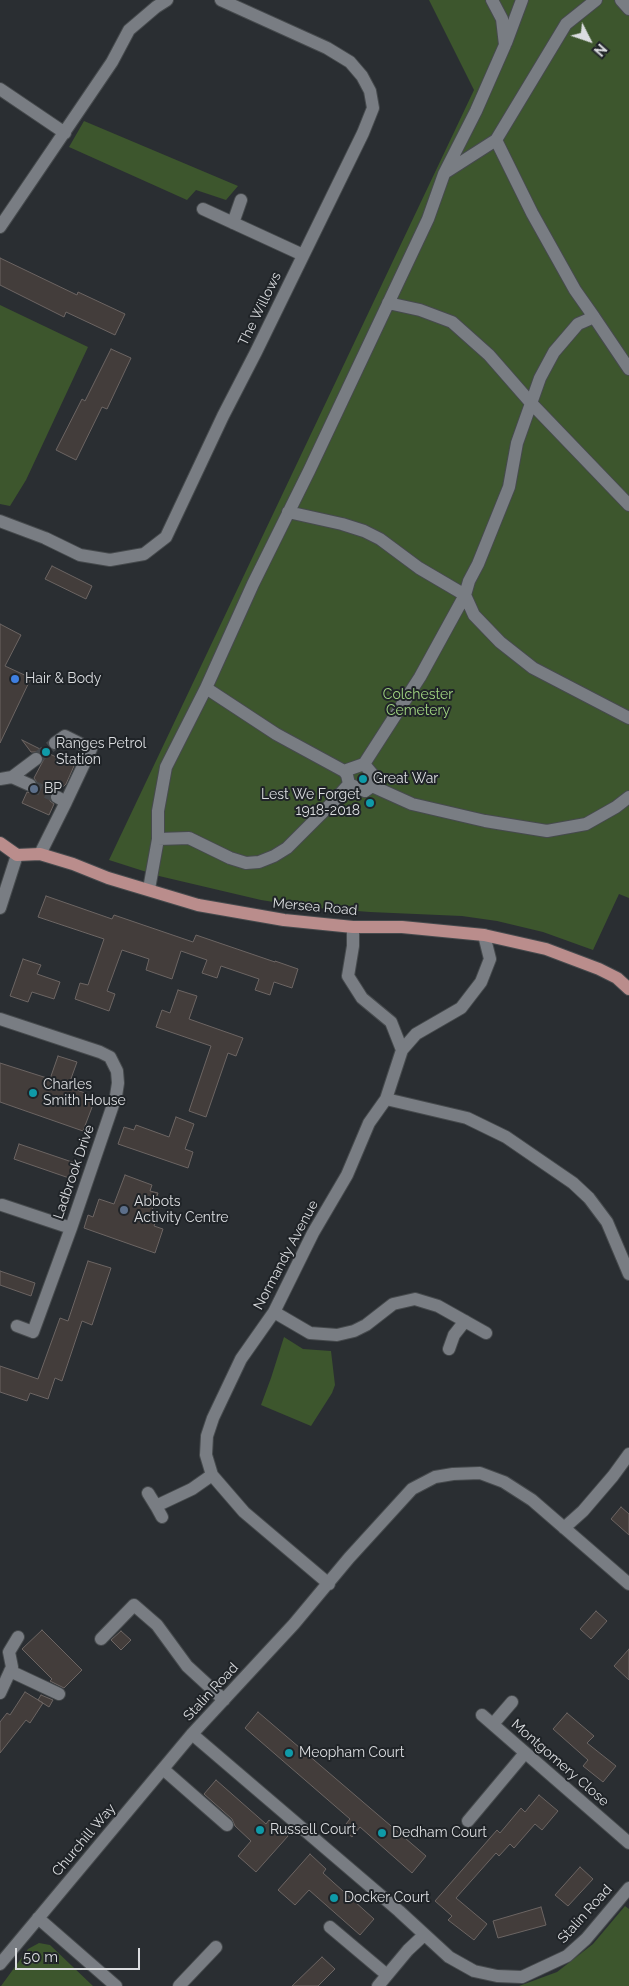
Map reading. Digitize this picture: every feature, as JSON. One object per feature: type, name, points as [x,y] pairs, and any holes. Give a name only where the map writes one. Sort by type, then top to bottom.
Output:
[{"type":"main road","points":[[0,843],[17,855]]},
{"type":"main road","name":"Mersea Road","points":[[17,855],[40,854],[73,864],[108,878],[198,905],[259,917],[353,927],[402,928],[484,935],[546,949],[587,964],[617,978],[629,989]]},
{"type":"street","name":"The Willows","points":[[0,521],[37,535],[80,555],[110,560],[144,554],[166,537],[223,416],[363,133],[373,108],[370,91],[362,76],[350,62],[334,52],[220,0]]},
{"type":"street","points":[[492,0],[502,19],[505,45]]},
{"type":"street","points":[[149,889],[158,839],[158,811],[166,767],[206,688],[428,219],[444,174],[476,111],[505,45],[522,0]]},
{"type":"street","points":[[444,174],[496,140],[566,24],[596,0]]},
{"type":"street","points":[[621,0],[629,9]]},
{"type":"street","points":[[0,227],[66,133],[112,62],[129,30],[158,2]]},
{"type":"street","points":[[0,89],[66,133]]},
{"type":"street","points":[[496,140],[532,213],[575,290],[629,369]]},
{"type":"street","points":[[233,223],[241,200]]},
{"type":"street","points":[[203,209],[303,255]]},
{"type":"street","points":[[388,302],[420,310],[452,322],[488,355],[531,403],[629,505]]},
{"type":"street","points":[[344,771],[364,764],[420,677],[465,595],[469,581],[478,564],[509,487],[517,443],[540,378],[554,352],[578,324],[594,317]]},
{"type":"street","points":[[288,512],[364,530],[380,539],[419,568],[465,595],[474,615],[500,642],[533,668],[629,718]]},
{"type":"street","points":[[206,688],[276,734],[344,771],[349,784]]},
{"type":"street","points":[[40,854],[62,799],[91,749],[65,736],[55,744]]},
{"type":"street","points":[[6,778],[36,759]]},
{"type":"street","points":[[349,784],[365,792],[372,786],[374,776],[364,764]]},
{"type":"street","points":[[6,778],[30,785]]},
{"type":"street","points":[[158,839],[190,838],[230,858],[246,862],[259,862],[287,848],[349,784]]},
{"type":"street","points":[[372,786],[412,804],[485,821],[547,831],[586,824],[616,807],[629,797]]},
{"type":"street","points":[[0,908],[17,855]]},
{"type":"street","points":[[353,927],[353,946],[348,976],[362,998],[391,1022],[402,1050]]},
{"type":"street","name":"Normandy Avenue","points":[[329,1584],[244,1512],[212,1476],[206,1455],[207,1436],[213,1418],[241,1359],[274,1312],[346,1175],[369,1123],[386,1099],[402,1050],[416,1034],[461,1008],[481,982],[490,958],[484,935]]},
{"type":"street","name":"Ladbrook Drive","points":[[0,1019],[110,1057],[114,1062],[118,1083],[116,1096],[71,1228],[33,1332],[17,1326]]},
{"type":"street","points":[[386,1099],[467,1118],[506,1137],[573,1183],[589,1198],[607,1222],[629,1274]]},
{"type":"street","points":[[2,1205],[71,1228]]},
{"type":"street","points":[[274,1312],[310,1333],[337,1335],[354,1331],[366,1325],[393,1304],[415,1300],[438,1306],[486,1333]]},
{"type":"street","points":[[449,1349],[454,1335],[465,1321]]},
{"type":"street","points":[[564,1528],[607,1483],[629,1454]]},
{"type":"street","name":"Stalin Road","points":[[629,1584],[532,1500],[504,1482],[480,1474],[453,1474],[435,1477],[412,1489],[349,1558],[329,1584],[192,1734],[399,1911],[449,1957],[474,1971],[497,1976],[522,1977],[567,1956],[586,1940],[629,1888]]},
{"type":"street","points":[[148,1493],[159,1512],[212,1476]]},
{"type":"street","points":[[102,1639],[134,1604],[157,1625],[187,1666],[224,1700]]},
{"type":"street","points":[[0,1692],[11,1669],[9,1652],[18,1637]]},
{"type":"street","points":[[11,1669],[59,1694]]},
{"type":"street","name":"Montgomery Close","points":[[493,1724],[512,1702]]},
{"type":"street","name":"Montgomery Close","points":[[482,1714],[629,1843]]},
{"type":"street","name":"Churchill Way","points":[[0,1964],[192,1734]]},
{"type":"street","points":[[468,1821],[525,1753]]},
{"type":"street","points":[[163,1769],[227,1826]]},
{"type":"street","points":[[38,1918],[116,1986]]},
{"type":"street","points":[[330,1926],[387,1975]]},
{"type":"street","points":[[378,1986],[408,1950],[424,1935]]},
{"type":"street","points":[[178,1986],[216,1947]]},
{"type":"green space","name":"Colchester Cemetery","points":[[429,0],[629,0],[629,898],[619,894],[593,950],[543,932],[497,921],[462,916],[305,907],[261,900],[159,876],[109,860],[474,90]]},
{"type":"green space","points":[[84,121],[238,186],[226,200],[196,190],[187,200],[69,147]]},
{"type":"green space","points":[[0,305],[88,347],[26,480],[10,506],[0,504]]},
{"type":"green space","points":[[284,1337],[303,1349],[331,1351],[335,1385],[311,1426],[261,1405]]},
{"type":"green space","points":[[625,1906],[629,1909],[629,1986],[519,1986],[557,1972],[593,1944]]},
{"type":"green space","points":[[39,1943],[50,1945],[93,1986],[1,1986],[28,1949]]},
{"type":"building","points":[[0,258],[77,295],[78,292],[125,314],[115,335],[66,312],[64,317],[0,285]]},
{"type":"building","points":[[111,349],[131,358],[107,409],[102,407],[76,460],[56,450],[82,399],[85,401]]},
{"type":"building","points":[[52,566],[92,586],[86,599],[45,579]]},
{"type":"building","points":[[0,624],[21,635],[5,666],[31,678],[0,743]]},
{"type":"building","name":"Ranges Petrol Station","points":[[22,740],[74,766],[66,784],[60,790],[53,790],[50,794],[50,801],[54,804],[49,815],[22,803],[27,792],[31,793],[37,789],[38,784],[34,778],[44,759],[40,752],[31,752]]},
{"type":"building","points":[[46,896],[112,919],[114,915],[193,942],[196,935],[298,969],[292,988],[274,982],[270,995],[255,990],[259,979],[221,966],[217,978],[202,973],[207,960],[181,951],[172,979],[146,970],[149,959],[122,950],[107,991],[115,994],[109,1011],[75,999],[80,983],[88,985],[104,939],[38,917]]},
{"type":"building","points":[[23,959],[41,965],[37,974],[60,982],[54,999],[32,992],[28,1002],[10,996]]},
{"type":"building","points":[[178,990],[197,996],[189,1019],[243,1038],[236,1056],[228,1053],[206,1117],[189,1111],[211,1046],[156,1027],[162,1010],[170,1013]]},
{"type":"building","name":"Charles Smith House","points":[[58,1056],[77,1062],[68,1087],[88,1094],[86,1099],[94,1102],[83,1131],[0,1102],[0,1063],[50,1079]]},
{"type":"building","points":[[176,1117],[194,1124],[185,1149],[193,1152],[188,1168],[118,1144],[124,1127],[134,1130],[136,1125],[169,1137]]},
{"type":"building","points":[[19,1144],[78,1164],[72,1179],[14,1159]]},
{"type":"building","name":"Abbots Activity Centre","points":[[125,1175],[152,1185],[150,1191],[158,1193],[150,1216],[157,1218],[154,1226],[163,1229],[155,1253],[84,1228],[88,1215],[93,1217],[99,1199],[114,1204]]},
{"type":"building","points":[[88,1261],[111,1268],[92,1325],[82,1321],[62,1381],[55,1378],[48,1399],[30,1393],[27,1401],[0,1392],[0,1366],[38,1379],[60,1318],[68,1321]]},
{"type":"building","points":[[0,1271],[35,1283],[31,1296],[0,1285]]},
{"type":"building","points":[[621,1507],[629,1514],[629,1535],[611,1519]]},
{"type":"building","points":[[596,1611],[607,1621],[591,1639],[580,1629]]},
{"type":"building","points":[[42,1630],[82,1670],[64,1688],[50,1681],[52,1679],[22,1649]]},
{"type":"building","points":[[121,1631],[131,1640],[121,1650],[111,1640]]},
{"type":"building","points":[[629,1649],[629,1680],[614,1666]]},
{"type":"building","points":[[25,1692],[43,1703],[30,1723],[26,1720],[0,1753],[0,1722],[7,1713],[10,1715]]},
{"type":"building","points":[[41,1695],[53,1700],[49,1707],[38,1700]]},
{"type":"building","points":[[258,1712],[426,1856],[412,1873],[360,1827],[352,1837],[342,1829],[350,1819],[245,1728]]},
{"type":"building","points":[[567,1713],[594,1736],[587,1743],[616,1766],[603,1782],[583,1766],[588,1760],[553,1729]]},
{"type":"building","name":"Russell Court","points":[[216,1780],[266,1824],[269,1820],[288,1836],[256,1872],[238,1856],[251,1841],[235,1826],[232,1819],[204,1794]]},
{"type":"building","points":[[539,1795],[558,1811],[542,1830],[535,1824],[514,1848],[510,1844],[499,1856],[496,1853],[456,1898],[487,1924],[474,1940],[448,1920],[452,1916],[435,1901],[497,1830],[500,1833],[521,1808],[525,1812]]},
{"type":"building","name":"Docker Court","points":[[310,1854],[326,1869],[323,1873],[374,1919],[360,1935],[309,1890],[295,1905],[278,1890]]},
{"type":"building","points":[[580,1867],[593,1879],[568,1906],[555,1895]]},
{"type":"building","points":[[541,1907],[546,1925],[498,1938],[493,1921]]},
{"type":"building","points":[[322,1957],[335,1969],[318,1986],[292,1986]]},
{"type":"tunnel","points":[[36,759],[55,743]]},
{"type":"tunnel","points":[[30,785],[57,797]]},
{"type":"place","name":"Hair & Body","points":[[15,679]]},
{"type":"place","name":"Ranges Petrol Station","points":[[46,752]]},
{"type":"place","name":"Great War","points":[[363,779]]},
{"type":"place","name":"BP","points":[[34,789]]},
{"type":"place","name":"Lest We Forget 1918-2018","points":[[370,803]]},
{"type":"place","name":"Charles Smith House","points":[[33,1093]]},
{"type":"place","name":"Abbots Activity Centre","points":[[124,1210]]},
{"type":"place","name":"Meopham Court","points":[[289,1753]]},
{"type":"place","name":"Russell Court","points":[[260,1830]]},
{"type":"place","name":"Dedham Court","points":[[382,1833]]},
{"type":"place","name":"Docker Court","points":[[334,1898]]}]
